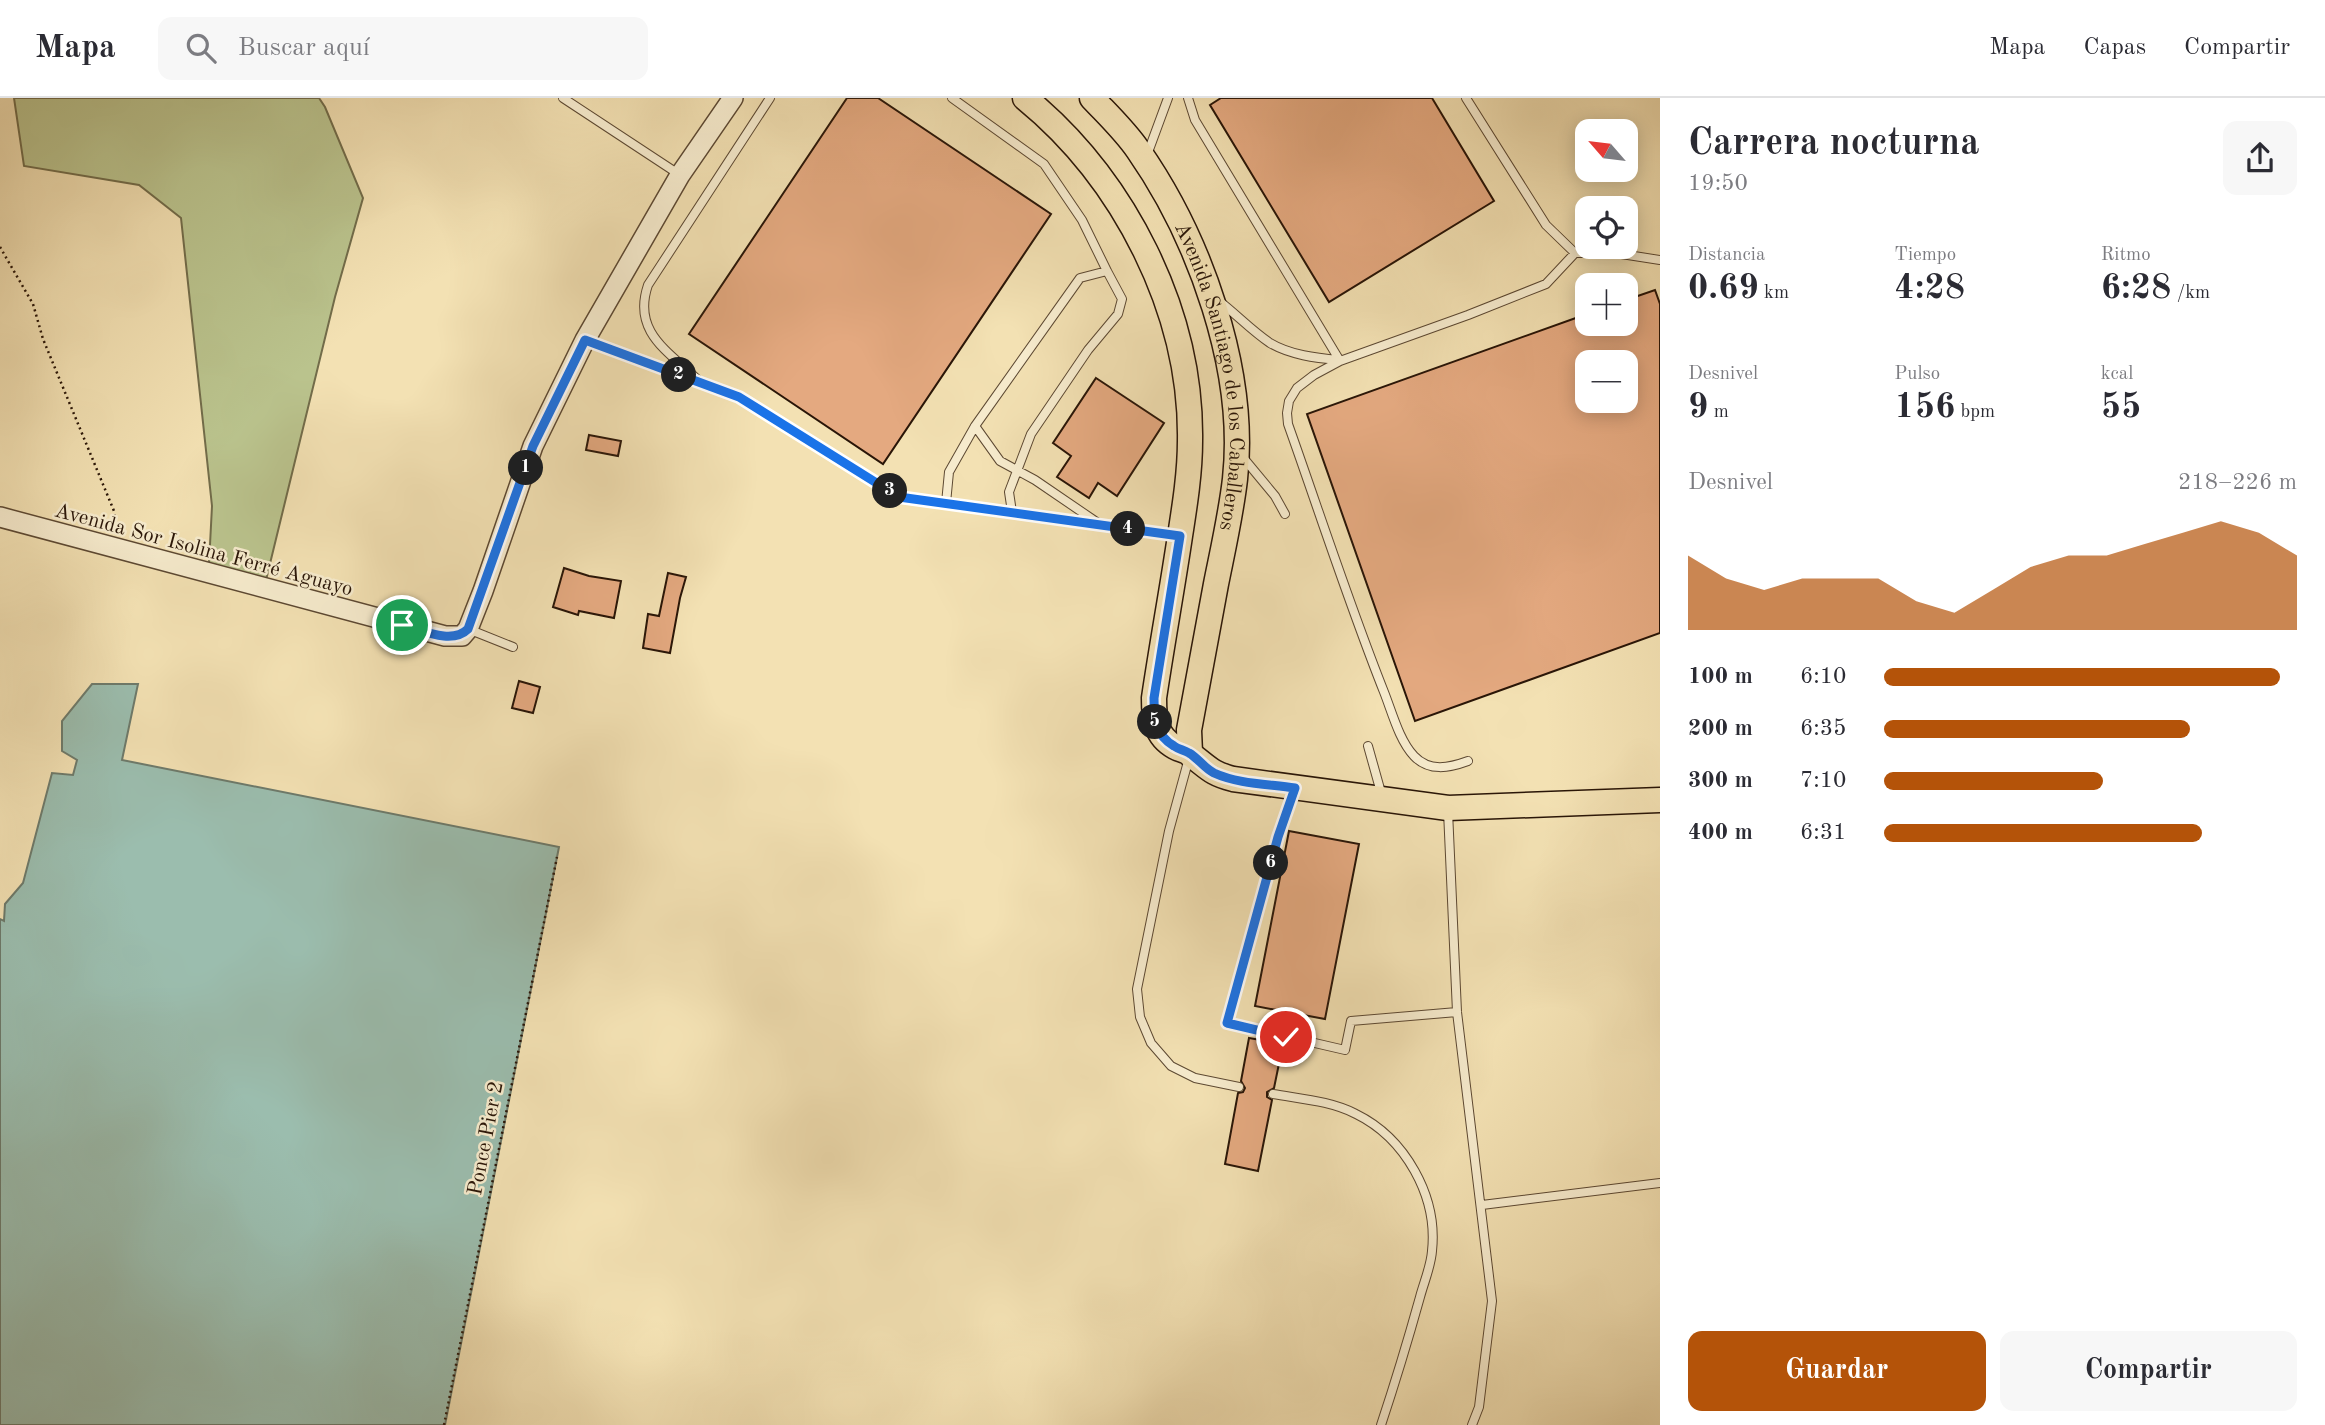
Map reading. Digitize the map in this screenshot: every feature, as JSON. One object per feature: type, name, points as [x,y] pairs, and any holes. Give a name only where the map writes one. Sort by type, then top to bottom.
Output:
[{"type":"main road","name":"Avenida Santiago de los Caballeros","points":[[1025,98],[1064,133],[1103,178],[1133,228],[1169,309],[1178,338],[1189,405],[1189,462],[1154,698],[1154,718],[1158,731],[1166,740],[1176,748],[1190,753],[1189,730],[1230,512],[1237,450],[1229,365],[1209,292],[1176,213],[1136,147],[1092,98]]},
{"type":"main road","points":[[1190,753],[1202,765],[1225,777],[1448,808],[1660,800]]},
{"type":"street","points":[[468,629],[533,446],[585,340],[680,175],[733,98]]},
{"type":"street","name":"Avenida Sor Isolina Ferré Aguayo","points":[[0,517],[445,636],[462,636],[468,629]]},
{"type":"lane","points":[[563,98],[680,175]]},
{"type":"lane","points":[[700,382],[647,329],[644,295],[770,98]]},
{"type":"lane","points":[[953,98],[1044,163],[1082,220],[1122,299],[1118,314],[1088,350],[1031,434],[1009,492],[1012,512]]},
{"type":"lane","points":[[1145,161],[1168,98]]},
{"type":"lane","points":[[1188,98],[1195,120],[1340,361]]},
{"type":"lane","points":[[1466,98],[1546,225],[1575,253],[1546,284],[1456,320],[1340,361],[1297,388],[1289,401],[1287,413],[1372,660],[1405,744],[1425,765],[1446,767],[1468,761]]},
{"type":"lane","points":[[1638,257],[1660,260]]},
{"type":"lane","points":[[946,503],[948,472],[975,426],[1080,278],[1107,271]]},
{"type":"lane","points":[[1209,292],[1270,342],[1296,353],[1340,361]]},
{"type":"lane","points":[[585,340],[739,397],[899,497],[1180,536]]},
{"type":"lane","points":[[975,426],[1000,461],[1101,525]]},
{"type":"lane","points":[[1237,450],[1275,496],[1285,514]]},
{"type":"lane","points":[[468,629],[513,647]]},
{"type":"lane","points":[[1368,746],[1382,798]]},
{"type":"lane","points":[[1190,753],[1169,831],[1137,989],[1140,1017],[1151,1043],[1171,1066],[1195,1078],[1240,1087]]},
{"type":"lane","points":[[1295,788],[1278,837],[1227,1023],[1345,1050],[1351,1020],[1457,1012]]},
{"type":"lane","points":[[1448,808],[1457,1012],[1492,1301],[1479,1408],[1472,1425]]},
{"type":"lane","points":[[1273,1094],[1337,1106],[1370,1123],[1391,1141],[1418,1173],[1430,1207],[1433,1251],[1381,1425]]},
{"type":"lane","points":[[1482,1205],[1660,1183]]},
{"type":"path","points":[[0,247],[33,304],[43,339],[114,511],[127,552]]},
{"type":"path","name":"Ponce Pier 2","points":[[444,1425],[557,857]]},
{"type":"green space","points":[[14,98],[319,98],[325,107],[363,198],[335,297],[266,580],[209,564],[212,506],[181,218],[139,185],[24,166]]},
{"type":"shaded area","points":[[92,684],[138,684],[122,760],[559,847],[445,1425],[0,1425],[0,919],[4,921],[5,904],[23,883],[52,773],[73,775],[77,760],[62,751],[62,721]]},
{"type":"building","points":[[847,98],[878,98],[1051,214],[883,464],[689,334]]},
{"type":"building","points":[[1221,98],[1432,98],[1494,201],[1329,302],[1210,105]]},
{"type":"building","points":[[1655,290],[1660,304],[1660,633],[1415,721],[1307,414],[1575,318],[1575,336],[1638,336],[1638,296]]},
{"type":"building","points":[[1096,378],[1164,423],[1117,496],[1098,483],[1089,498],[1057,477],[1071,456],[1053,443]]},
{"type":"building","points":[[589,435],[621,441],[618,456],[586,450]]},
{"type":"building","points":[[564,568],[589,576],[621,581],[614,618],[579,611],[578,615],[553,607]]},
{"type":"building","points":[[668,573],[686,577],[670,653],[643,648],[648,614],[659,616]]},
{"type":"building","points":[[519,681],[540,687],[533,713],[512,708]]},
{"type":"building","points":[[1289,831],[1359,844],[1325,1019],[1255,1006]]},
{"type":"building","points":[[1249,1038],[1283,1044],[1274,1088],[1267,1092],[1267,1097],[1272,1100],[1258,1171],[1225,1164],[1238,1093],[1245,1088],[1241,1081]]},
{"type":"route","points":[[402,625],[453,637],[462,636],[468,629],[533,446],[585,340],[739,397],[899,497],[1180,536],[1154,698],[1154,718],[1158,731],[1166,740],[1176,748],[1190,753],[1195,760],[1213,772],[1233,779],[1295,788],[1278,837],[1227,1023],[1286,1037]]}]
